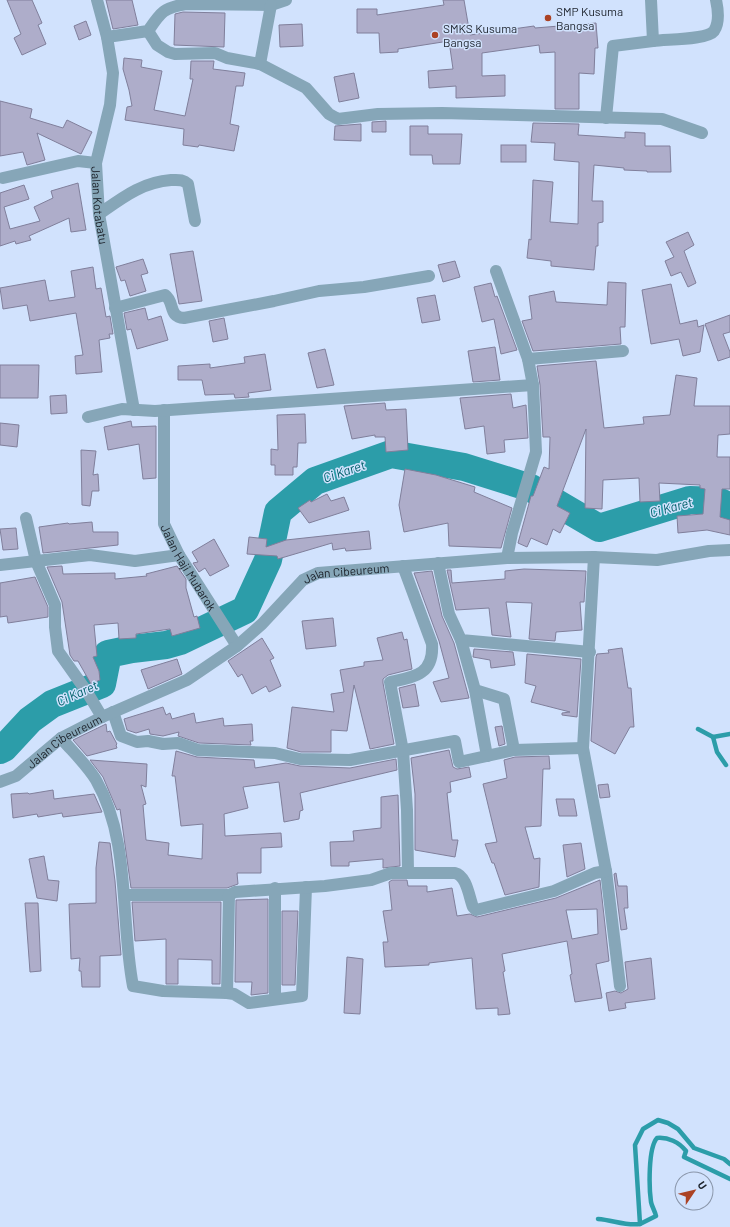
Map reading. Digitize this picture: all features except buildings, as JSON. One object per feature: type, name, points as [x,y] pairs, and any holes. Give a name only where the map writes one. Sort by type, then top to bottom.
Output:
[{"type":"street","name":"Jalan Kotabatu","points":[[97,0],[107,37],[112,73],[110,105],[96,163],[99,214],[134,410]]},
{"type":"street","points":[[107,37],[148,30],[159,14],[177,6],[186,4],[271,5],[286,0]]},
{"type":"street","points":[[651,0],[653,41]]},
{"type":"street","points":[[606,118],[612,46],[702,37],[710,34],[714,31],[719,13],[716,0]]},
{"type":"street","points":[[260,64],[271,5]]},
{"type":"street","points":[[148,30],[156,44],[168,52],[175,54],[215,53],[227,58],[260,64],[306,88],[329,114],[338,119],[378,114],[442,113],[667,120],[702,133]]},
{"type":"street","points":[[3,178],[78,161],[96,163]]},
{"type":"street","points":[[99,214],[142,186],[165,180],[185,180],[188,184],[195,221]]},
{"type":"street","points":[[496,272],[528,359],[533,385],[536,447],[534,461],[512,532],[508,558]]},
{"type":"street","points":[[115,308],[165,295],[169,298],[173,313],[177,317],[184,318],[319,291],[364,287],[429,276]]},
{"type":"street","points":[[528,359],[623,351]]},
{"type":"street","points":[[88,417],[122,409],[164,410],[533,385]]},
{"type":"street","name":"Jalan Haji Mubarok","points":[[164,410],[163,514],[168,534],[179,555],[222,625],[237,646]]},
{"type":"street","points":[[26,518],[36,561],[55,605],[55,627],[58,651],[87,692],[102,717]]},
{"type":"street","name":"Jalan Cibeureum","points":[[0,782],[16,776],[61,738],[102,717],[187,680],[237,646],[262,624],[307,578],[318,573],[508,558],[594,557],[657,560],[709,551],[730,550]]},
{"type":"street","points":[[0,565],[99,555],[135,561],[179,555]]},
{"type":"street","points":[[594,557],[590,652],[583,748],[606,871],[620,986]]},
{"type":"street","points":[[438,564],[450,614],[461,640],[475,690],[487,756]]},
{"type":"street","points":[[403,566],[432,644],[433,655],[419,676],[390,682],[403,751],[407,810],[408,872]]},
{"type":"street","points":[[461,640],[590,652]]},
{"type":"street","points":[[475,690],[504,699],[514,750]]},
{"type":"street","points":[[114,712],[121,736],[137,742],[148,741],[162,744],[178,744],[198,750],[275,753],[300,760],[343,760],[455,741],[459,762],[514,750],[583,748]]},
{"type":"street","points":[[61,738],[96,779],[114,827],[125,894],[126,940],[133,986],[163,991],[234,994],[249,1003],[302,996],[306,887]]},
{"type":"street","points":[[125,894],[229,895],[235,892],[306,887],[371,880],[391,873],[455,873],[460,875],[465,882],[473,907],[476,910],[554,891],[595,873],[606,871]]},
{"type":"street","points":[[275,888],[275,999]]},
{"type":"street","points":[[227,993],[229,895]]},
{"type":"waterway","name":"Ci Karet","points":[[0,750],[4,748],[30,720],[52,704],[102,684],[108,654],[132,649],[166,645],[180,641],[245,610],[268,560],[278,512],[315,481],[391,454],[464,467],[531,488],[599,528],[690,500],[718,501],[730,507]]},
{"type":"waterway","points":[[698,729],[713,737],[717,752],[726,765]]},
{"type":"waterway","points":[[713,737],[730,734]]},
{"type":"waterway","points":[[598,1219],[629,1224],[640,1224],[635,1145],[643,1129],[658,1120],[668,1123],[678,1129],[694,1148],[724,1159],[730,1164]]},
{"type":"waterway","points":[[640,1224],[656,1216],[651,1202],[650,1178],[652,1150],[657,1138],[665,1138],[677,1143],[686,1151],[684,1157],[730,1179]]},
{"type":"place","name":"SMP Kusuma Bangsa","points":[[548,18]]},
{"type":"place","name":"SMKS Kusuma Bangsa","points":[[435,35]]}]
